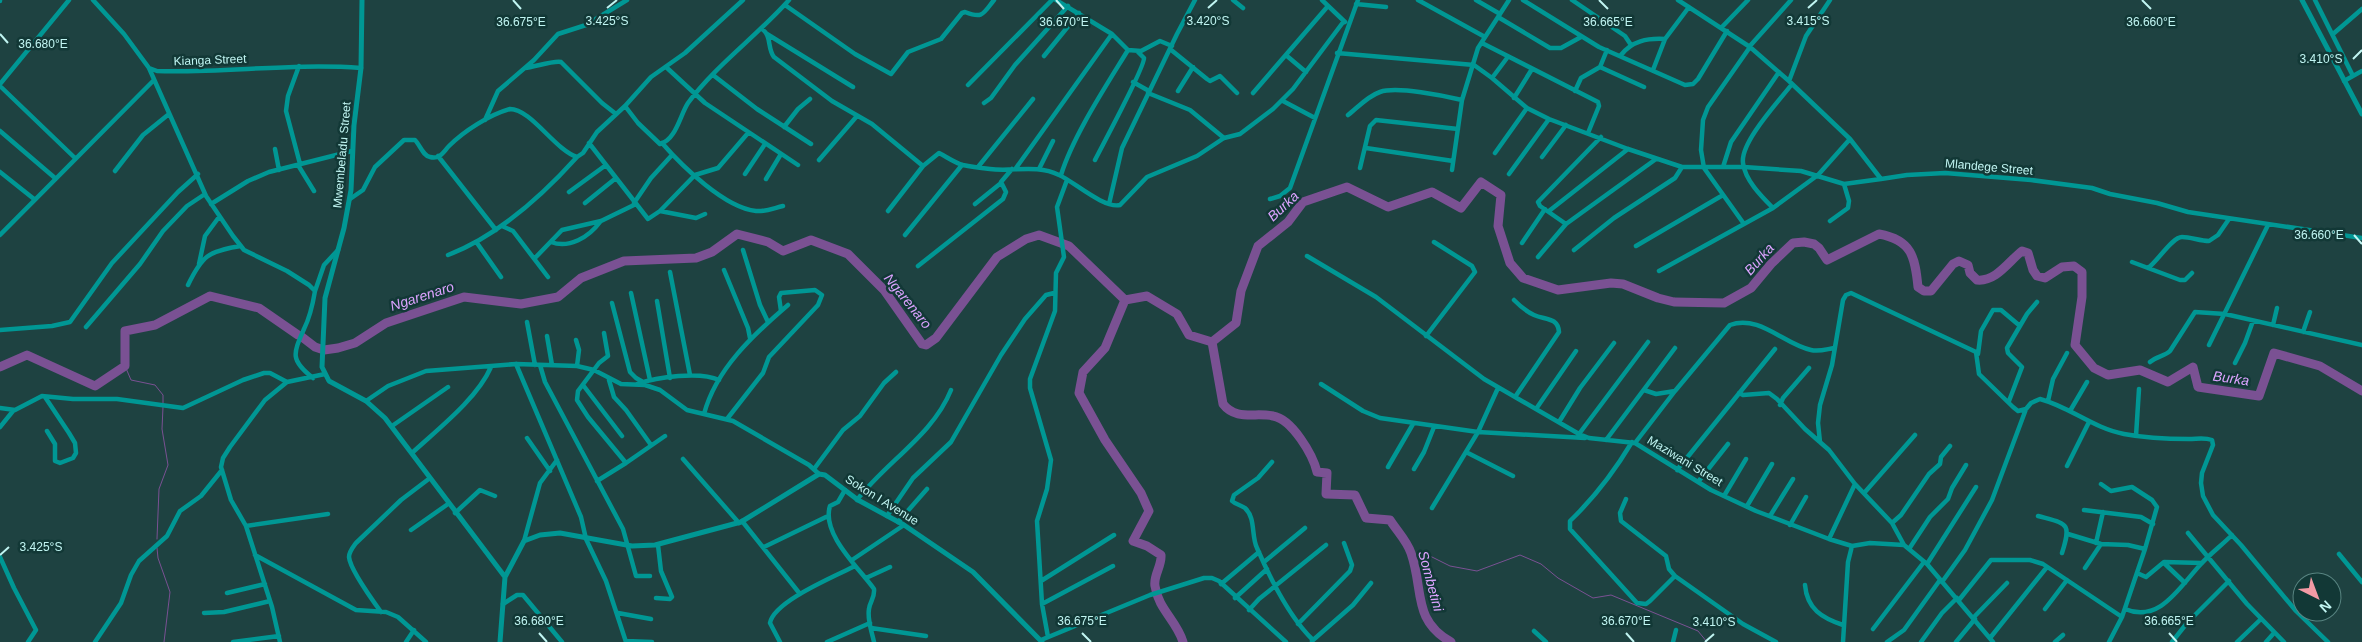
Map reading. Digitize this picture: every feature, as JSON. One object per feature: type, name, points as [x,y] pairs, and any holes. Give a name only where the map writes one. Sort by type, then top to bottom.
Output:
[{"type":"street","points":[[69,0],[0,85],[75,158]]},
{"type":"street","points":[[93,0],[124,34],[148,68],[198,174],[210,204],[244,250],[287,271],[315,291]]},
{"type":"street","name":"Mwembeladu Street","points":[[325,374],[322,362],[322,339],[325,298],[350,199],[352,151],[361,68],[362,0]]},
{"type":"street","points":[[485,120],[498,91],[525,68],[558,34],[586,25],[627,0]]},
{"type":"street","points":[[448,255],[477,243],[502,226],[583,153],[598,132],[651,78],[685,53],[742,0]]},
{"type":"street","points":[[662,143],[671,137],[684,109],[695,95],[789,0]]},
{"type":"street","points":[[785,5],[855,54],[890,74],[908,52],[940,39],[965,12],[975,17],[981,16],[994,0]]},
{"type":"street","points":[[968,85],[1052,0]]},
{"type":"street","points":[[1056,0],[1112,34],[1128,50],[1138,52],[1144,58],[1144,65],[1133,82],[1095,160]]},
{"type":"street","points":[[1109,204],[1122,148],[1196,0]]},
{"type":"street","points":[[1233,0],[1243,8]]},
{"type":"street","points":[[1322,0],[1349,27]]},
{"type":"street","points":[[1418,0],[1485,37]]},
{"type":"street","points":[[1476,0],[1550,48],[1562,48],[1581,38]]},
{"type":"street","points":[[1452,170],[1462,100],[1482,43],[1509,0]]},
{"type":"street","points":[[1523,0],[1581,38],[1682,84],[1693,84],[1698,79],[1727,31]]},
{"type":"street","points":[[1572,0],[1625,36],[1631,45]]},
{"type":"street","points":[[1678,0],[1727,31],[1791,82],[1850,139],[1881,179]]},
{"type":"street","points":[[1721,28],[1748,0]]},
{"type":"street","points":[[1744,224],[1704,168],[1701,150],[1706,113],[1749,47],[1791,0]]},
{"type":"street","points":[[1773,208],[1752,184],[1744,167],[1743,155],[1749,141],[1791,82],[1806,36],[1830,0]]},
{"type":"street","points":[[2302,0],[2362,114]]},
{"type":"street","points":[[2315,0],[2353,76]]},
{"type":"street","points":[[1270,199],[1280,196],[1290,188],[1337,53],[1349,27],[1357,2],[1386,7]]},
{"type":"street","points":[[984,103],[991,98],[1015,65],[1068,6]]},
{"type":"street","points":[[1252,92],[1286,56],[1328,6]]},
{"type":"street","points":[[1653,70],[1664,39],[1689,6]]},
{"type":"street","points":[[2332,34],[2362,9]]},
{"type":"street","points":[[1044,56],[1079,13]]},
{"type":"street","points":[[888,210],[923,166],[939,154],[962,165],[978,168],[1039,169],[1061,175],[1109,204],[1120,204],[1147,177],[1197,156],[1224,138],[1240,134],[1283,101],[1344,21]]},
{"type":"street","points":[[762,29],[767,34],[853,87]]},
{"type":"street","points":[[767,34],[770,50],[774,57],[813,88],[872,124],[923,166]]},
{"type":"street","points":[[975,204],[1001,183],[1014,169],[1112,34]]},
{"type":"street","points":[[1621,55],[1631,45],[1651,38],[1664,39]]},
{"type":"street","points":[[1138,52],[1160,41],[1171,47],[1210,81],[1220,76],[1238,93]]},
{"type":"street","points":[[1482,43],[1507,58],[1599,103],[1588,133]]},
{"type":"street","points":[[1061,175],[1065,163],[1091,112],[1128,50]]},
{"type":"street","points":[[1575,91],[1581,78],[1600,67],[1607,50]]},
{"type":"street","points":[[1337,53],[1474,66],[1492,78],[1527,108],[1549,119],[1682,167],[1744,167],[1801,171],[1844,184],[1849,201],[1848,208],[1830,221]]},
{"type":"street","points":[[1286,56],[1306,72]]},
{"type":"street","points":[[1492,78],[1507,58]]},
{"type":"street","points":[[525,68],[549,65],[557,61],[561,62],[602,103],[616,114]]},
{"type":"street","points":[[299,66],[288,96],[286,111],[299,165],[314,191]]},
{"type":"street","name":"Kianga Street","points":[[148,68],[157,71],[184,72],[299,66],[361,68]]},
{"type":"street","points":[[666,67],[695,95],[748,133],[798,165]]},
{"type":"street","points":[[1178,91],[1193,67]]},
{"type":"street","points":[[1600,67],[1644,87]]},
{"type":"street","points":[[1514,98],[1532,69]]},
{"type":"street","points":[[2344,80],[2362,71]]},
{"type":"street","points":[[1723,167],[1731,142],[1779,72]]},
{"type":"street","points":[[713,75],[757,109],[811,144]]},
{"type":"street","points":[[0,235],[154,80]]},
{"type":"street","points":[[1133,82],[1149,92],[1190,110],[1224,138]]},
{"type":"street","points":[[1348,115],[1376,94],[1384,91],[1434,94],[1462,100]]},
{"type":"street","points":[[784,127],[798,109],[810,99]]},
{"type":"street","points":[[978,168],[1033,99]]},
{"type":"street","points":[[1283,101],[1315,118]]},
{"type":"street","points":[[625,106],[647,132],[662,143],[672,155],[695,175],[725,198],[744,208],[758,212],[783,206]]},
{"type":"street","points":[[1494,152],[1527,108]]},
{"type":"street","points":[[350,199],[363,190],[375,167],[404,140],[415,140],[429,157],[438,156],[485,120],[506,110],[514,109],[526,116],[562,148],[577,157]]},
{"type":"street","points":[[115,171],[143,136],[169,114]]},
{"type":"street","points":[[818,160],[858,116]]},
{"type":"street","points":[[1360,168],[1370,126],[1379,119],[1458,129]]},
{"type":"street","points":[[1509,174],[1549,119]]},
{"type":"street","points":[[1542,157],[1566,125]]},
{"type":"street","points":[[0,131],[55,178]]},
{"type":"street","points":[[589,143],[648,219],[660,211],[695,175],[718,168],[748,133]]},
{"type":"street","points":[[1566,224],[1539,204],[1540,198],[1601,137]]},
{"type":"street","points":[[1659,271],[1773,208],[1818,176],[1850,139]]},
{"type":"street","points":[[1039,169],[1053,141]]},
{"type":"street","points":[[745,174],[765,144]]},
{"type":"street","points":[[1366,148],[1453,161]]},
{"type":"street","points":[[1522,243],[1547,210],[1628,149]]},
{"type":"street","points":[[275,150],[279,170]]},
{"type":"street","points":[[210,204],[248,181],[279,170],[352,151]]},
{"type":"street","points":[[766,180],[781,154]]},
{"type":"street","points":[[535,258],[566,228],[601,221],[635,203],[644,186],[672,155]]},
{"type":"street","points":[[438,156],[496,230]]},
{"type":"street","points":[[1538,256],[1566,224],[1656,159]]},
{"type":"street","points":[[569,192],[606,165]]},
{"type":"street","points":[[905,234],[962,165]]},
{"type":"street","points":[[1574,250],[1614,218],[1675,178],[1682,167]]},
{"type":"street","points":[[0,172],[34,199]]},
{"type":"street","name":"Mlandege Street","points":[[1844,184],[1907,175],[1945,173],[2031,180],[2048,184],[2092,188],[2188,212],[2362,238]]},
{"type":"street","points":[[0,330],[52,326],[70,322],[112,263],[178,192],[198,174]]},
{"type":"street","points":[[585,203],[616,178]]},
{"type":"street","points":[[1048,638],[1042,604],[1037,521],[1047,489],[1051,460],[1030,388],[1030,379],[1056,306],[1054,293],[1056,273],[1064,257],[1057,207],[1067,180]]},
{"type":"street","points":[[918,266],[1003,199],[1006,192],[1001,183]]},
{"type":"street","points":[[86,327],[140,264],[163,231],[188,206],[205,194]]},
{"type":"street","points":[[1636,246],[1723,195]]},
{"type":"street","points":[[660,211],[696,218],[705,214]]},
{"type":"street","points":[[199,264],[205,236],[220,217]]},
{"type":"street","points":[[2148,268],[2157,261],[2174,238],[2180,236],[2209,241],[2218,235],[2229,219]]},
{"type":"street","points":[[551,242],[564,245],[573,242],[592,232],[601,221]]},
{"type":"street","points":[[2208,345],[2226,314],[2268,225]]},
{"type":"street","points":[[502,226],[512,231],[548,277]]},
{"type":"street","points":[[1426,336],[1474,272],[1472,266],[1434,242]]},
{"type":"street","points":[[477,243],[501,277]]},
{"type":"street","points":[[188,285],[199,264],[209,253],[241,246]]},
{"type":"street","points":[[313,378],[298,364],[295,349],[305,328],[324,265],[338,250]]},
{"type":"street","points":[[743,250],[760,305],[768,322]]},
{"type":"street","name":"Maziwani Street","points":[[1307,256],[1376,297],[1498,388],[1579,434],[1589,438],[1634,442],[1677,470],[1724,496],[1790,525],[1829,539],[1852,546],[1870,543],[1904,545]]},
{"type":"street","points":[[2132,262],[2180,280],[2185,280],[2192,273]]},
{"type":"street","points":[[724,270],[748,328],[750,338]]},
{"type":"street","points":[[670,272],[690,375]]},
{"type":"street","points":[[727,419],[763,373],[769,357],[818,304],[822,295],[814,290],[781,293],[779,297],[781,311]]},
{"type":"street","points":[[631,293],[650,380]]},
{"type":"street","points":[[886,516],[913,478],[951,442],[1001,355],[1046,294],[1054,293]]},
{"type":"street","points":[[1820,442],[1819,410],[1843,300],[1846,295],[1851,293],[1966,346],[1976,352],[1978,356]]},
{"type":"street","points":[[1514,300],[1532,314],[1553,320],[1558,325],[1560,332],[1515,397]]},
{"type":"street","points":[[657,301],[670,378]]},
{"type":"street","points":[[2009,401],[2023,369],[2022,364],[2008,353],[2007,348],[2020,326],[2038,302]]},
{"type":"street","points":[[612,303],[630,372],[643,382]]},
{"type":"street","points":[[704,414],[708,399],[719,380],[750,338],[788,305]]},
{"type":"street","points":[[2273,325],[2277,308]]},
{"type":"street","points":[[2020,326],[2000,310],[1994,310],[1981,331],[1978,356],[1979,374],[2018,410],[2026,409]]},
{"type":"street","points":[[2150,362],[2156,357],[2167,354],[2195,312],[2226,314],[2362,346]]},
{"type":"street","points":[[2303,332],[2310,312]]},
{"type":"street","points":[[2235,362],[2245,343],[2253,321]]},
{"type":"street","points":[[527,322],[538,365],[545,382],[623,529],[629,545],[636,576],[650,576]]},
{"type":"street","points":[[1675,576],[1646,604],[1637,603],[1570,527],[1570,521],[1589,503],[1634,442],[1723,331],[1734,323],[1770,330],[1809,350],[1834,348]]},
{"type":"street","points":[[604,333],[608,356],[604,358],[583,384],[577,395],[578,404],[626,463]]},
{"type":"street","points":[[547,336],[552,365]]},
{"type":"street","points":[[576,340],[579,350],[577,366]]},
{"type":"street","points":[[1579,434],[1648,342]]},
{"type":"street","points":[[1559,422],[1580,388],[1614,343]]},
{"type":"street","points":[[1606,440],[1675,348]]},
{"type":"street","points":[[1677,470],[1775,349]]},
{"type":"street","points":[[1536,409],[1576,351]]},
{"type":"street","points":[[2048,401],[2053,379],[2067,353]]},
{"type":"street","points":[[516,364],[581,517],[586,539],[618,613],[626,641],[652,642]]},
{"type":"street","points":[[366,401],[388,386],[416,373],[516,364],[577,366],[594,370],[609,380],[621,384],[632,386],[644,385],[660,390],[687,410],[727,419],[820,474],[741,522],[658,545],[629,545],[560,533],[540,535],[524,541]]},
{"type":"street","points":[[412,453],[474,394],[491,367]]},
{"type":"street","points":[[1780,405],[1783,398],[1810,368]]},
{"type":"street","points":[[814,469],[843,430],[860,416],[884,383],[896,372]]},
{"type":"street","points":[[0,426],[13,411],[38,398],[117,399],[177,409],[189,406],[243,380],[264,374],[270,373],[287,382]]},
{"type":"street","points":[[280,642],[270,601],[246,526],[231,500],[222,470],[223,458],[258,407],[287,382],[325,374],[333,383],[377,408],[505,578]]},
{"type":"street","points":[[632,386],[650,380],[690,375],[710,376],[719,380]]},
{"type":"street","points":[[609,380],[614,397],[652,445]]},
{"type":"street","points":[[2070,410],[2087,382]]},
{"type":"street","points":[[583,384],[622,436]]},
{"type":"street","points":[[1321,384],[1372,416],[1413,424],[1478,432],[1589,438]]},
{"type":"street","points":[[392,426],[448,387]]},
{"type":"street","points":[[1432,508],[1478,432],[1498,388]]},
{"type":"street","points":[[2136,436],[2140,389]]},
{"type":"street","points":[[857,500],[884,468],[918,438],[941,410],[951,390]]},
{"type":"street","points":[[1644,390],[1656,394],[1675,391]]},
{"type":"street","points":[[1739,393],[1769,394],[1777,399],[1780,405],[1830,450],[1855,484],[1865,492],[1892,523],[1904,545],[1942,581],[1992,640],[2048,567]]},
{"type":"street","points":[[45,397],[75,443],[76,453],[73,458],[60,463],[55,461],[55,444],[46,431]]},
{"type":"street","points":[[1887,642],[1904,630],[1965,550],[1992,500],[2026,409],[2035,400],[2040,399],[2070,410],[2089,422],[2114,432],[2136,436],[2206,438],[2212,440],[2213,445],[2202,473],[2203,496],[2213,516],[2232,535],[2296,611],[2328,642]]},
{"type":"street","points":[[0,408],[13,411]]},
{"type":"street","points":[[2067,466],[2089,422]]},
{"type":"street","points":[[1388,467],[1413,424]]},
{"type":"street","points":[[1414,469],[1424,452],[1434,427]]},
{"type":"street","points":[[1865,492],[1915,434]]},
{"type":"street","points":[[597,480],[665,436]]},
{"type":"street","points":[[527,438],[550,471]]},
{"type":"street","points":[[1698,482],[1728,444]]},
{"type":"street","points":[[1892,523],[1901,515],[1929,474],[1940,464],[1941,457],[1950,446]]},
{"type":"street","points":[[1466,452],[1513,476]]},
{"type":"street","points":[[683,458],[764,547],[800,594]]},
{"type":"street","points":[[1724,496],[1746,459]]},
{"type":"street","points":[[500,642],[505,578],[524,541],[540,483],[557,460]]},
{"type":"street","points":[[1272,462],[1258,478],[1231,499],[1245,508],[1250,515],[1254,538],[1267,570],[1298,624],[1312,641],[1353,605],[1371,583]]},
{"type":"street","points":[[1747,506],[1772,464]]},
{"type":"street","points":[[1909,549],[1930,517],[1948,499],[1952,488],[1966,465]]},
{"type":"street","points":[[95,642],[121,603],[131,575],[139,561],[167,536],[180,511],[201,496],[222,470]]},
{"type":"street","name":"Sokon I Avenue","points":[[820,474],[825,475],[857,500],[901,524],[973,572],[1041,641]]},
{"type":"street","points":[[381,612],[360,580],[349,558],[350,551],[401,500],[430,478]]},
{"type":"street","points":[[1770,516],[1793,479]]},
{"type":"street","points":[[1829,539],[1855,484]]},
{"type":"street","points":[[2101,484],[2111,491],[2132,487],[2152,500],[2157,510],[2125,609],[2109,642]]},
{"type":"street","points":[[1873,629],[1925,563],[1976,487]]},
{"type":"street","points":[[852,560],[901,524],[927,489]]},
{"type":"street","points":[[455,513],[480,490],[495,496]]},
{"type":"street","points":[[845,490],[838,502],[830,506],[828,516],[838,542],[866,578],[875,593],[868,609],[874,642]]},
{"type":"street","points":[[1790,525],[1806,497]]},
{"type":"street","points":[[1626,499],[1620,513],[1620,521],[1666,556],[1670,570],[1675,576],[1743,624],[1776,642]]},
{"type":"street","points":[[412,530],[448,504]]},
{"type":"street","points":[[2084,510],[2141,518],[2153,524]]},
{"type":"street","points":[[2085,568],[2098,544],[2103,512]]},
{"type":"street","points":[[246,526],[328,514]]},
{"type":"street","points":[[764,547],[828,516]]},
{"type":"street","points":[[2038,516],[2060,522],[2065,526],[2068,534],[2062,553]]},
{"type":"street","points":[[1264,562],[1305,528]]},
{"type":"street","points":[[2188,533],[2261,619],[2284,642]]},
{"type":"street","points":[[1041,581],[1114,534]]},
{"type":"street","points":[[2068,534],[2098,544],[2128,545],[2145,549]]},
{"type":"street","points":[[2125,609],[2140,614],[2163,606],[2202,563],[2232,535]]},
{"type":"street","points":[[1298,624],[1350,571],[1352,564],[1344,543]]},
{"type":"street","points":[[656,598],[672,597],[661,571],[658,545]]},
{"type":"street","points":[[1249,610],[1276,585],[1326,545]]},
{"type":"street","points":[[1843,642],[1848,562],[1852,546]]},
{"type":"street","points":[[1221,584],[1259,552]]},
{"type":"street","points":[[2339,554],[2362,582]]},
{"type":"street","points":[[255,555],[356,610],[381,612],[398,617],[426,642]]},
{"type":"street","points":[[0,557],[36,630],[28,642]]},
{"type":"street","points":[[1921,642],[1942,614],[1958,599],[1991,560],[2000,558],[2030,560],[2048,567],[2122,617]]},
{"type":"street","points":[[2137,573],[2146,578],[2164,562],[2202,563]]},
{"type":"street","points":[[2164,562],[2185,583]]},
{"type":"street","points":[[780,642],[770,623],[772,616],[800,594],[855,566]]},
{"type":"street","points":[[1042,604],[1112,566]]},
{"type":"street","points":[[866,578],[890,568]]},
{"type":"street","points":[[1235,598],[1267,570]]},
{"type":"street","points":[[1041,641],[1150,595],[1204,578],[1212,578],[1286,642]]},
{"type":"street","points":[[2045,609],[2067,580]]},
{"type":"street","points":[[2172,642],[2187,623],[2229,581]]},
{"type":"street","points":[[1956,642],[2007,583]]},
{"type":"street","points":[[226,593],[265,584]]},
{"type":"street","points":[[1805,585],[1807,599],[1815,610],[1827,620],[1843,626]]},
{"type":"street","points":[[503,604],[517,595],[523,595],[562,642]]},
{"type":"street","points":[[204,613],[224,612],[270,601]]},
{"type":"street","points":[[618,613],[651,619]]},
{"type":"street","points":[[2237,642],[2261,619]]},
{"type":"street","points":[[827,642],[870,626],[926,636]]},
{"type":"street","points":[[406,642],[414,630]]},
{"type":"street","points":[[1672,642],[1676,630]]},
{"type":"street","points":[[1534,631],[1546,642]]},
{"type":"street","points":[[2266,642],[2274,633]]},
{"type":"street","points":[[2055,642],[2063,635]]},
{"type":"street","points":[[233,642],[279,636]]},
{"type":"waterway","name":"Burka","points":[[1125,300],[1147,296],[1177,314],[1189,335],[1212,342],[1236,323],[1241,291],[1258,246],[1288,222],[1303,202],[1347,187],[1388,207],[1432,192],[1461,208],[1481,182],[1501,195],[1498,226],[1510,263],[1523,278],[1558,290],[1611,283],[1623,284],[1658,298],[1674,302],[1724,303],[1751,288],[1771,264],[1793,243],[1804,242],[1814,244],[1827,260],[1879,234],[1890,237],[1905,245],[1913,259],[1918,287],[1924,291],[1931,291],[1953,264],[1959,261],[1968,265],[1970,273],[1977,280],[1984,280],[2002,270],[2022,251],[2028,253],[2033,270],[2037,276],[2045,278],[2062,267],[2074,266],[2082,272],[2082,297],[2075,345],[2094,368],[2108,375],[2140,370],[2168,382],[2193,367],[2198,387],[2259,396],[2274,353],[2320,366],[2362,391]]},
{"type":"waterway","name":"Ngarenaro","points":[[302,337],[315,347],[324,350],[338,348],[355,343],[386,323],[464,297],[521,304],[558,297],[581,278],[624,261],[696,258],[712,252],[737,234],[768,242],[783,251],[811,240],[848,254],[884,290],[922,344],[926,345],[936,338],[997,257],[1026,239],[1039,235],[1069,246],[1125,300],[1105,348],[1083,372],[1079,393],[1105,440],[1141,493],[1149,511],[1133,541],[1147,546],[1161,555],[1155,582],[1157,594],[1183,642]]},
{"type":"waterway","name":"Ngarenaro","points":[[0,367],[27,355],[95,386],[125,366],[125,331],[155,325],[210,296],[259,308],[298,335]]},
{"type":"waterway","name":"Sombetini","points":[[1212,342],[1223,404],[1228,409],[1240,414],[1267,415],[1280,419],[1301,439],[1317,472],[1327,473],[1326,494],[1355,495],[1366,518],[1390,520],[1411,553],[1425,614],[1430,624],[1451,642]]},
{"type":"waterway","points":[[125,366],[131,380],[155,385],[163,395],[163,403]]},
{"type":"waterway","points":[[157,539],[159,489],[168,465],[162,429],[163,407]]},
{"type":"waterway","points":[[157,548],[158,558],[170,592],[164,642]]},
{"type":"waterway","points":[[1413,560],[1430,556],[1450,566],[1477,571],[1520,555],[1541,564],[1558,578],[1593,598],[1611,595],[1698,631],[1707,642]]}]
